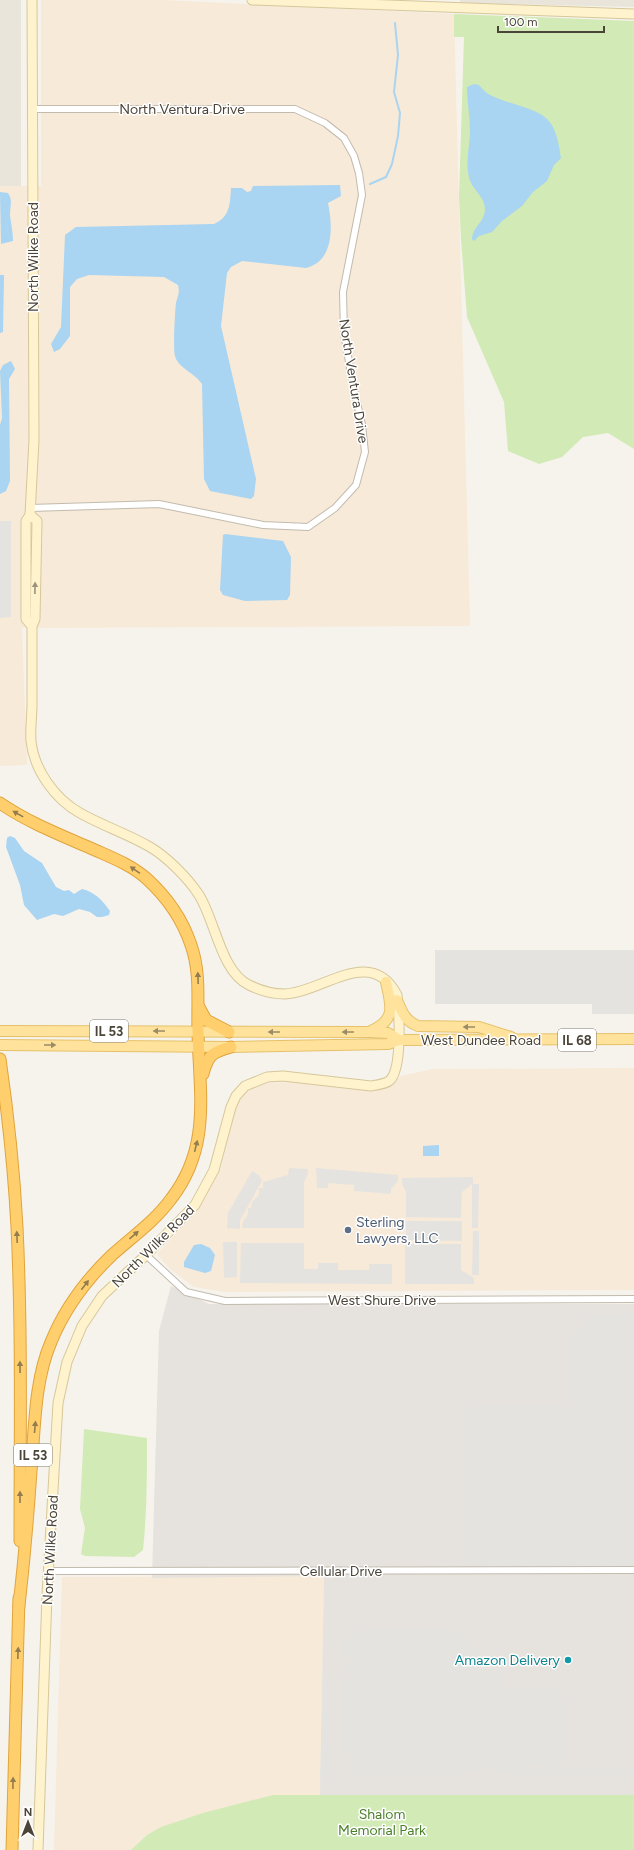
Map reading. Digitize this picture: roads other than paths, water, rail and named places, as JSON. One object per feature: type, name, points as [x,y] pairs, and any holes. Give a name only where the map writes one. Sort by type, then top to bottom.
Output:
[{"type":"highway","points":[[0,803],[34,822],[124,862],[143,875],[162,892],[177,913],[185,929],[197,964],[198,1045]]},
{"type":"highway","points":[[198,1004],[206,1020],[229,1032]]},
{"type":"highway","name":"IL 53","points":[[12,1850],[19,1606],[41,1374],[50,1344],[60,1324],[90,1280],[110,1257],[156,1216],[171,1200],[183,1183],[191,1166],[199,1133],[202,1081],[198,1045]]},
{"type":"highway","points":[[202,1081],[209,1057],[215,1051],[232,1046]]},
{"type":"highway","points":[[0,1059],[14,1181],[17,1235],[20,1373],[19,1606]]},
{"type":"main road","points":[[370,1032],[386,1023],[391,1010],[386,982]]},
{"type":"main road","points":[[397,1000],[405,1018],[412,1024],[418,1026],[479,1027],[520,1040]]},
{"type":"main road","name":"IL 53","points":[[0,1030],[198,1032]]},
{"type":"main road","name":"West Dundee Road","points":[[198,1032],[370,1032],[388,1034],[399,1040]]},
{"type":"main road","name":"West Dundee Road","points":[[198,1045],[388,1044],[399,1040],[634,1040]]},
{"type":"main road","name":"IL 68","points":[[0,1045],[198,1045]]},
{"type":"street","name":"North Wilke Road","points":[[32,0],[34,440],[30,511],[26,521],[26,620],[32,626],[31,742],[40,770],[54,792],[78,813],[151,847],[174,866],[199,895],[226,959],[236,975],[248,984],[259,989],[270,993],[285,994],[297,992],[338,977],[360,972],[381,977],[393,989],[397,1000],[399,1040],[396,1072],[390,1081],[380,1085],[372,1086],[283,1076],[267,1077],[245,1086],[236,1096],[231,1107],[222,1145],[214,1170],[205,1188],[187,1214],[102,1296],[82,1326],[67,1362],[58,1403],[49,1571],[38,1850]]},
{"type":"street","points":[[252,0],[452,4],[634,14]]},
{"type":"street","name":"North Ventura Drive","points":[[30,511],[159,504],[262,525],[308,527],[335,508],[356,485],[365,452],[362,425],[344,333],[343,292],[362,194],[359,173],[354,156],[344,138],[325,124],[295,109],[32,109]]},
{"type":"street","name":"West Shure Drive","points":[[146,1255],[186,1292],[225,1301],[634,1299]]},
{"type":"street","name":"Cellular Drive","points":[[49,1571],[634,1570]]},
{"type":"water","points":[[474,84],[479,85],[486,93],[492,96],[537,112],[544,117],[555,131],[561,158],[554,165],[547,181],[533,192],[522,206],[502,221],[492,232],[479,236],[474,241],[472,239],[474,231],[483,217],[485,209],[483,200],[470,181],[468,171],[470,131],[467,87]]},
{"type":"water","points":[[340,185],[341,196],[328,203],[331,232],[327,251],[315,264],[306,268],[242,261],[231,267],[227,273],[221,326],[256,479],[254,496],[251,499],[210,491],[204,479],[202,384],[180,364],[175,356],[175,321],[176,303],[179,292],[178,285],[164,277],[89,275],[77,279],[70,287],[70,336],[60,349],[54,352],[51,344],[61,327],[65,235],[76,227],[214,224],[226,214],[229,205],[231,188],[242,188],[247,192],[251,191],[253,186]]},
{"type":"water","points":[[0,192],[8,193],[10,198],[13,241],[1,244]]},
{"type":"water","points":[[0,275],[4,275],[3,332],[0,333]]},
{"type":"water","points":[[11,361],[15,369],[9,379],[10,481],[6,491],[0,494],[0,425],[2,418],[0,371],[3,365]]},
{"type":"water","points":[[223,535],[283,541],[291,557],[290,595],[287,600],[245,601],[223,595],[220,590]]},
{"type":"water","points":[[10,836],[15,838],[24,851],[42,863],[56,887],[64,891],[69,890],[74,894],[82,889],[91,892],[107,907],[110,911],[109,915],[97,917],[90,912],[79,909],[63,916],[54,914],[37,920],[24,905],[20,885],[6,847],[7,838]]},
{"type":"water","points":[[439,1145],[439,1156],[423,1156],[423,1146]]},
{"type":"water","points":[[201,1244],[210,1248],[215,1255],[211,1271],[205,1273],[184,1267],[184,1262],[194,1245]]},
{"type":"waterway","points":[[370,184],[386,177],[392,164],[398,136],[400,113],[394,92],[398,55],[395,23]]},
{"type":"place","name":"Sterling Lawyers, LLC","points":[[348,1230]]},
{"type":"place","name":"Amazon Delivery","points":[[568,1660]]},
{"type":"park label","name":"Shalom Memorial Park","points":[[382,1822]]}]
